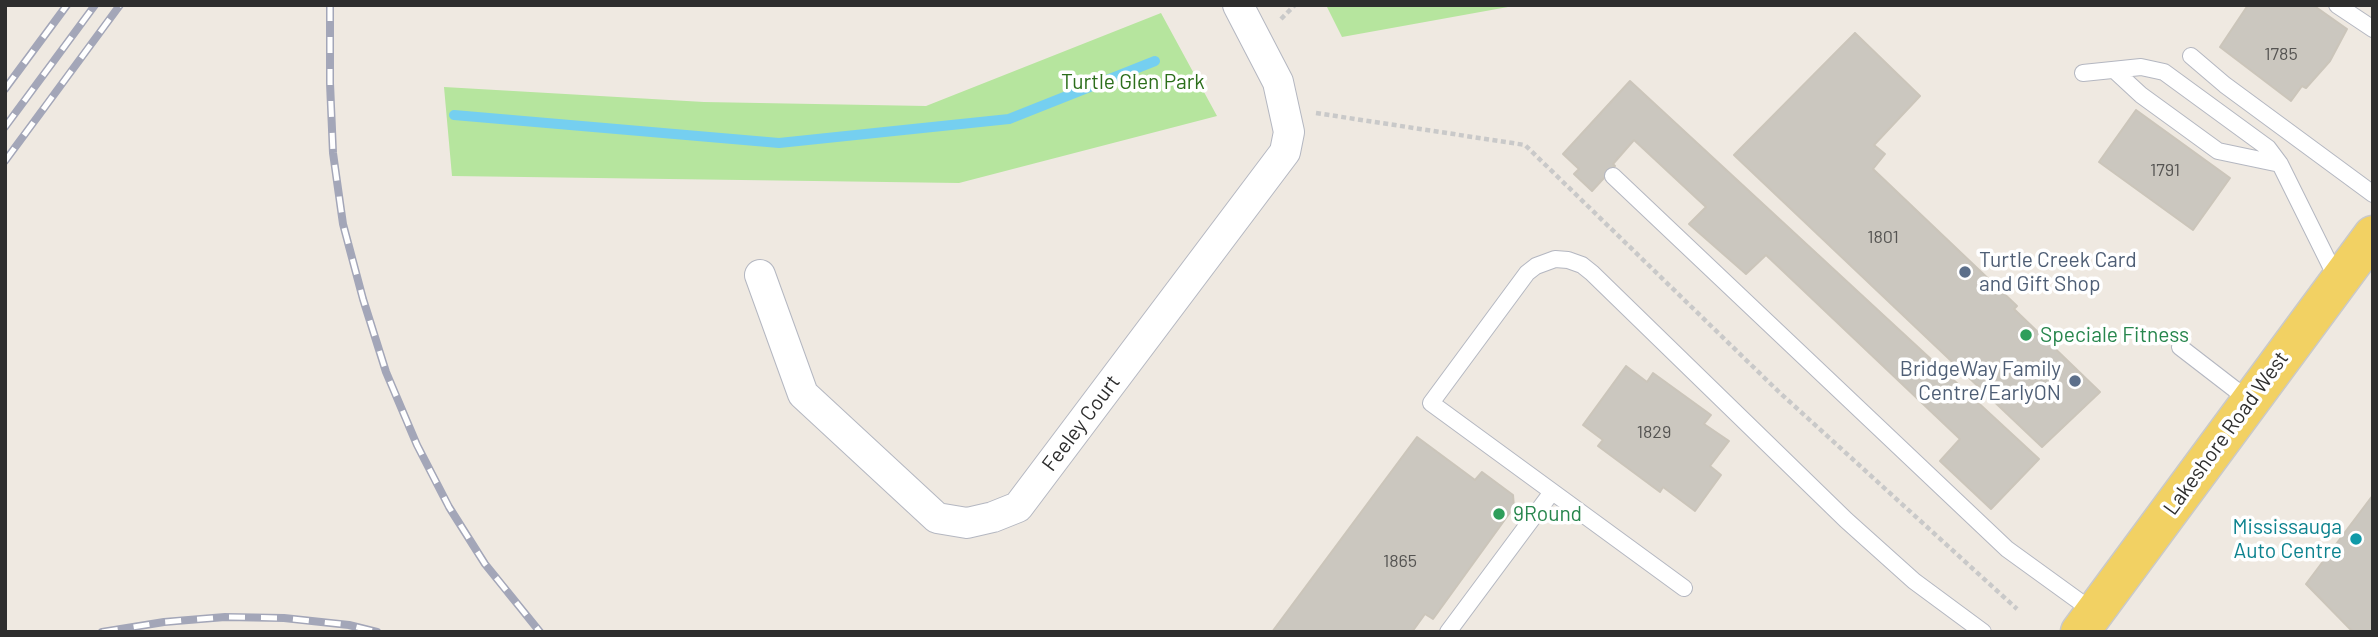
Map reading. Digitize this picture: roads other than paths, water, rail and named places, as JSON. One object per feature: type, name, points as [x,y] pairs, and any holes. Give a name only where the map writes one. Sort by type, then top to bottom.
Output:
[{"type":"main road","name":"Lakeshore Road West","points":[[2087,622],[2373,235]]},
{"type":"street","name":"Feeley Court","points":[[760,275],[803,394],[937,518],[967,523],[1018,507],[1285,152],[1289,132],[1278,82],[1238,5]]},
{"type":"lane","points":[[2337,5],[2373,29]]},
{"type":"lane","points":[[2191,56],[2225,85],[2373,194]]},
{"type":"lane","points":[[2083,73],[2141,67],[2164,72],[2276,155],[2338,282]]},
{"type":"lane","points":[[2114,70],[2141,95],[2218,151],[2280,164]]},
{"type":"lane","points":[[1613,176],[2087,622]]},
{"type":"lane","points":[[1684,588],[1432,403],[1527,273],[1545,261],[1568,260],[1582,265],[1592,273],[1846,520],[1905,573],[1983,632]]},
{"type":"lane","points":[[2180,347],[2250,401]]},
{"type":"lane","points":[[1448,632],[1552,492]]},
{"type":"waterway","points":[[454,115],[779,143],[1009,119],[1155,61]]},
{"type":"railway","points":[[5,89],[67,5]]},
{"type":"railway","points":[[5,127],[95,5]]},
{"type":"railway","points":[[5,161],[120,5]]},
{"type":"railway","points":[[330,5],[333,153],[343,224],[386,372],[417,445],[449,507],[485,564],[540,632]]},
{"type":"railway","points":[[102,632],[164,622],[225,617],[284,618],[349,625],[377,632]]},
{"type":"place","name":"Turtle Creek Card and Gift Shop","points":[[1965,272]]},
{"type":"place","name":"Speciale Fitness","points":[[2026,335]]},
{"type":"place","name":"BridgeWay Family Centre/EarlyON","points":[[2075,381]]},
{"type":"place","name":"9Round","points":[[1499,514]]},
{"type":"place","name":"Mississauga Auto Centre","points":[[2356,539]]},
{"type":"park label","name":"Turtle Glen Park","points":[[1133,82]]}]
